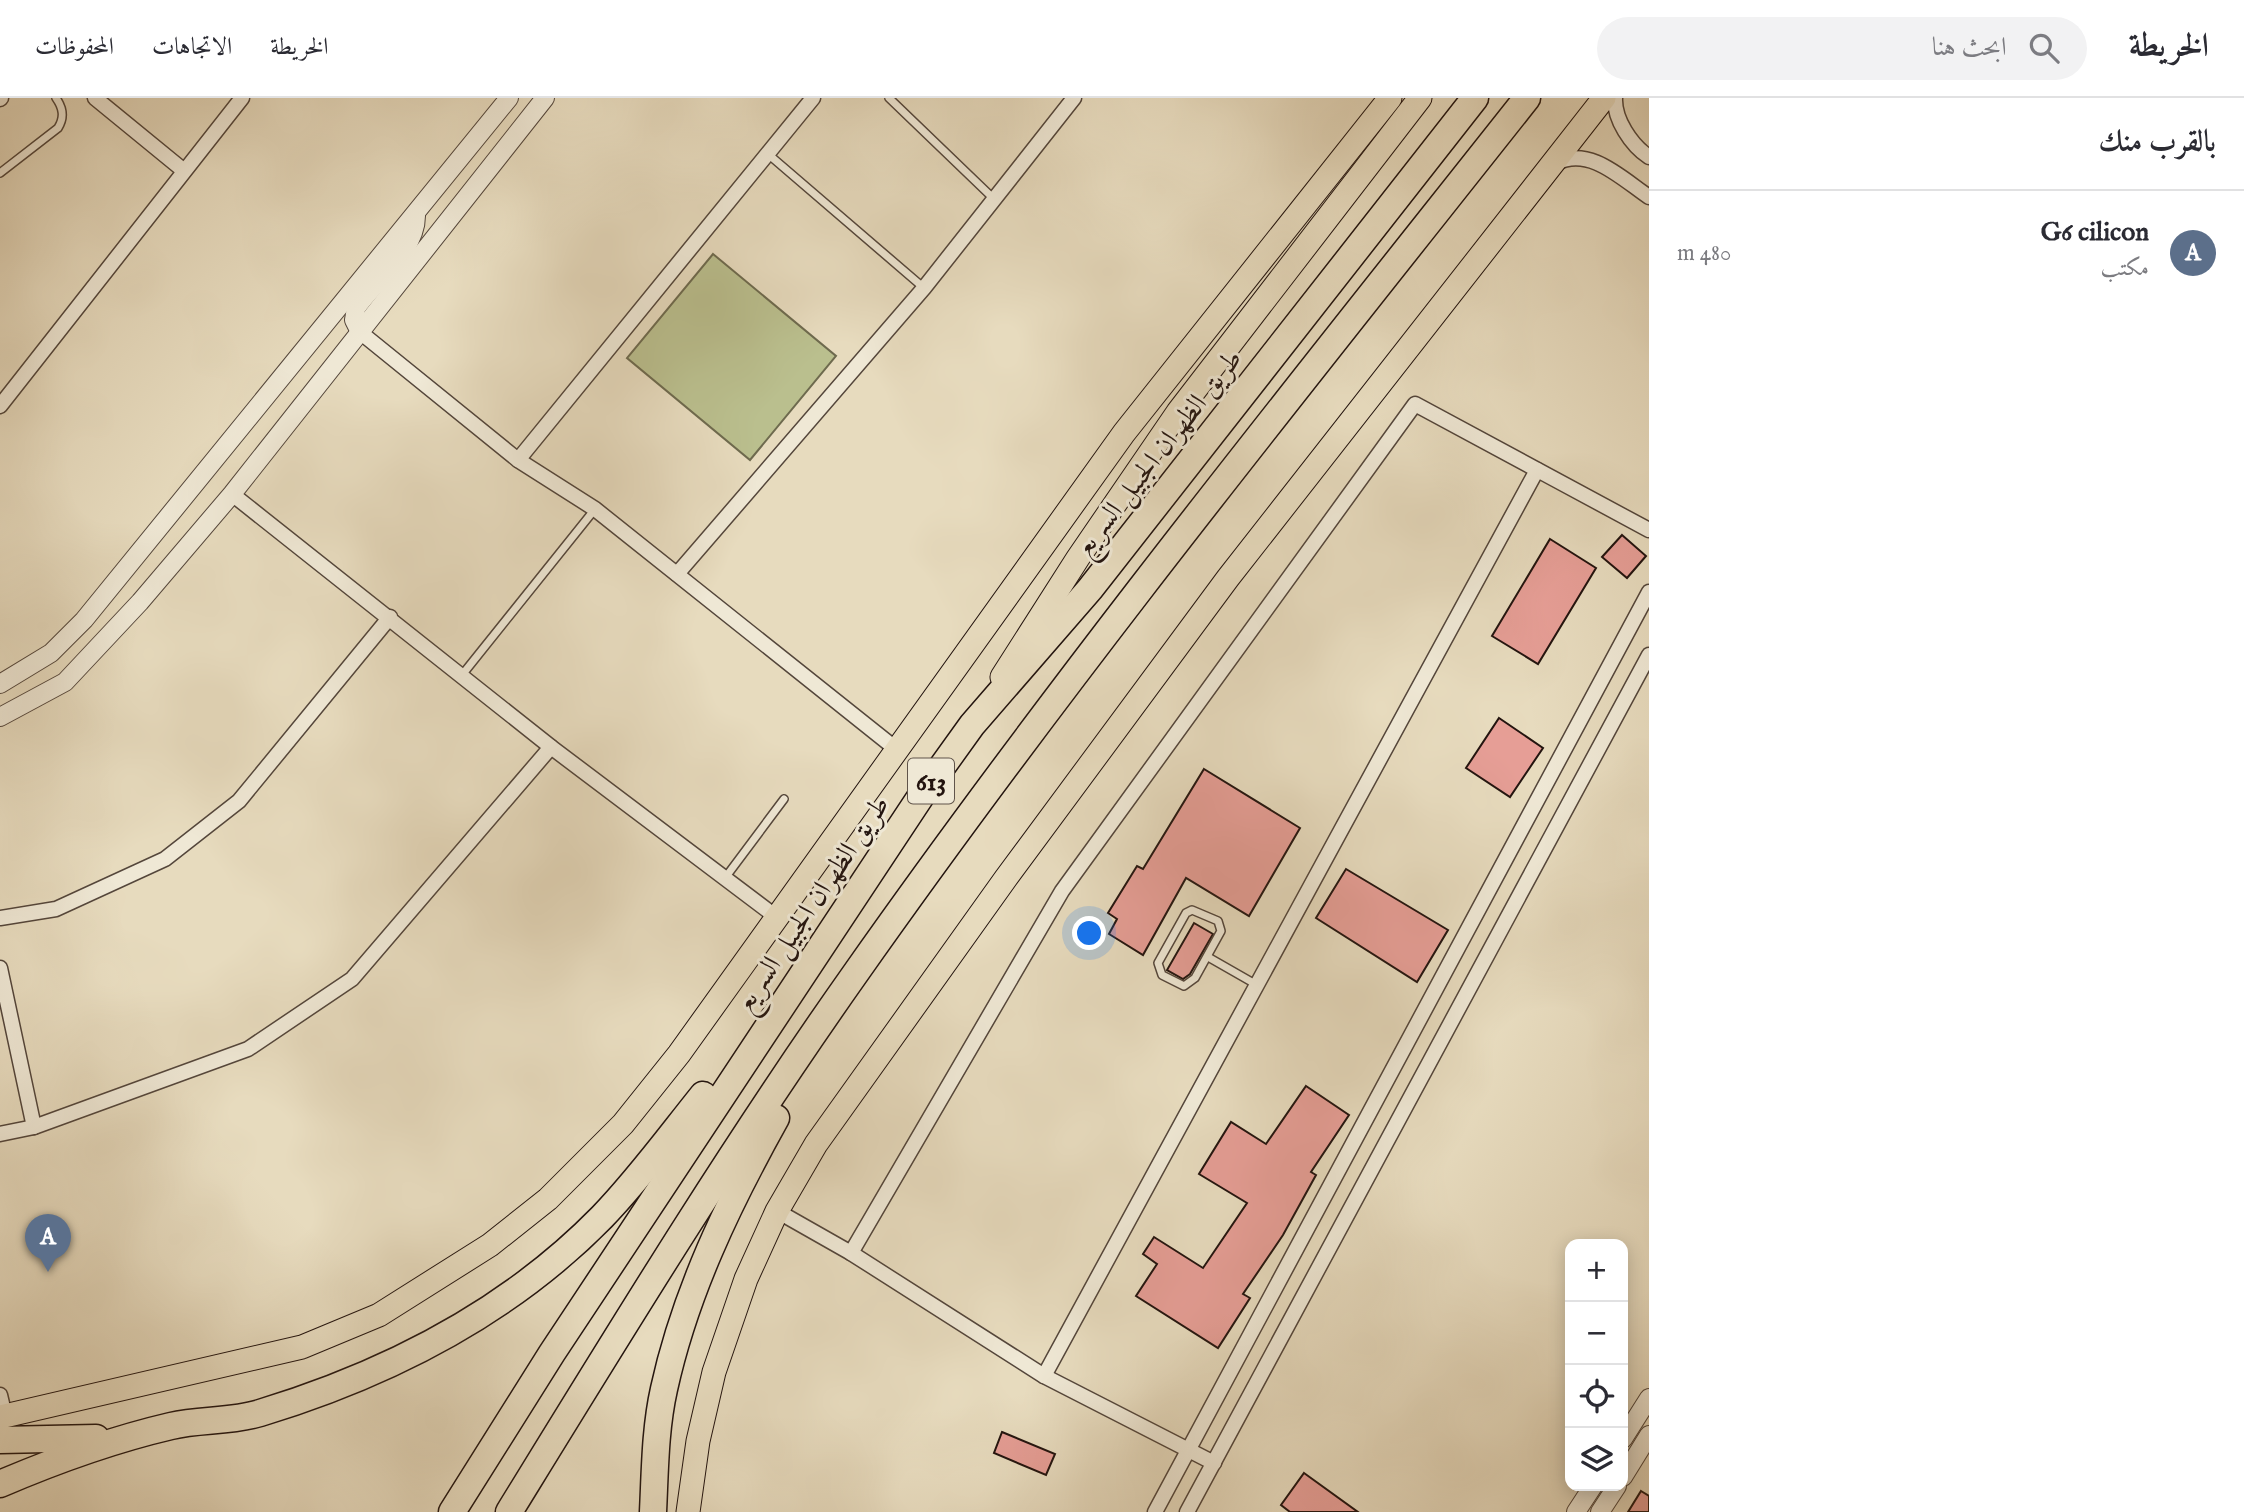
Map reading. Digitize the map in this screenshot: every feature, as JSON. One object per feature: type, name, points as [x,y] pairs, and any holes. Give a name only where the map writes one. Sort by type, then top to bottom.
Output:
[{"type":"highway","name":"طريق الظهران الجبيل السريع","points":[[452,1512],[552,1353],[803,970],[972,725],[1090,589],[1475,98]]},
{"type":"highway","name":"613","points":[[509,1512],[697,1207],[854,974],[1087,656],[1527,98]]},
{"type":"highway","points":[[1486,150],[1534,98]]},
{"type":"highway","points":[[1,1417],[92,1438],[256,1414],[343,1386],[410,1357],[484,1314],[601,1217],[803,970]]},
{"type":"highway","points":[[653,1512],[663,1391],[679,1328],[735,1192],[854,974]]},
{"type":"highway","points":[[0,1484],[97,1445],[174,1425]]},
{"type":"main road","points":[[1,1417],[302,1347],[379,1315],[428,1287],[490,1245],[548,1199],[623,1124],[679,1054],[775,916],[1124,433],[1390,98]]},
{"type":"main road","points":[[972,725],[1078,558],[1178,412],[1420,98]]},
{"type":"main road","points":[[688,1512],[698,1441],[714,1372],[746,1279],[777,1210],[816,1144],[1014,866],[1228,578],[1604,98]]},
{"type":"street","points":[[95,98],[183,170]]},
{"type":"street","points":[[1,402],[242,98]]},
{"type":"street","points":[[0,717],[65,682],[140,602],[232,494],[545,98]]},
{"type":"street","points":[[518,460],[813,98]]},
{"type":"street","points":[[677,574],[924,288],[1074,98]]},
{"type":"street","points":[[1369,124],[1374,98]]},
{"type":"street","points":[[1615,98],[1615,112],[1625,131],[1649,157]]},
{"type":"street","points":[[0,684],[51,653],[84,620],[506,99],[513,108],[515,122],[492,153],[490,169]]},
{"type":"street","points":[[1546,169],[1579,156],[1593,160],[1649,197]]},
{"type":"street","points":[[416,212],[415,229],[408,243],[356,308],[354,320],[360,332],[518,460],[595,509],[896,749]]},
{"type":"street","points":[[851,1253],[1062,891],[1415,404],[1649,530]]},
{"type":"street","points":[[1044,1376],[1537,470]]},
{"type":"street","points":[[232,494],[551,747],[775,916]]},
{"type":"street","points":[[1155,1512],[1649,592]]},
{"type":"street","points":[[0,918],[55,909],[165,859],[239,801],[390,617]]},
{"type":"street","points":[[1187,1512],[1649,655]]},
{"type":"street","points":[[0,1134],[34,1127],[248,1049],[352,979],[551,747]]},
{"type":"street","points":[[0,968],[34,1127]]},
{"type":"street","points":[[777,1210],[851,1253],[1044,1376],[1214,1463]]},
{"type":"street","points":[[1628,1431],[1649,1398]]},
{"type":"street","points":[[1628,1469],[1649,1435]]},
{"type":"street","points":[[1576,1512],[1589,1491]]},
{"type":"street","points":[[1600,1512],[1614,1491]]},
{"type":"lane","points":[[0,173],[58,128],[63,120],[62,109],[56,98]]},
{"type":"lane","points":[[889,98],[995,199]]},
{"type":"lane","points":[[767,154],[924,288]]},
{"type":"lane","points":[[462,675],[595,509]]},
{"type":"lane","points":[[725,878],[784,799]]},
{"type":"lane","points":[[1192,910],[1218,921],[1221,926],[1208,957],[1195,978],[1184,986],[1159,970],[1158,964],[1186,913],[1192,910]]},
{"type":"lane","points":[[1208,957],[1257,985]]},
{"type":"green space","points":[[713,254],[836,356],[750,460],[627,358]]},
{"type":"building","points":[[1622,535],[1646,556],[1627,578],[1602,557]]},
{"type":"building","points":[[1550,539],[1596,568],[1538,664],[1492,636]]},
{"type":"building","points":[[1499,718],[1543,748],[1510,797],[1466,768]]},
{"type":"building","points":[[1204,769],[1300,828],[1249,916],[1186,878],[1143,955],[1109,934],[1117,919],[1108,913],[1137,866],[1143,869]]},
{"type":"building","points":[[1346,869],[1448,930],[1417,982],[1316,918]]},
{"type":"building","points":[[1194,923],[1213,934],[1190,974],[1183,979],[1167,970]]},
{"type":"building","points":[[1306,1086],[1349,1115],[1311,1172],[1316,1175],[1283,1235],[1243,1294],[1250,1298],[1218,1348],[1136,1296],[1157,1264],[1143,1254],[1154,1237],[1203,1268],[1247,1203],[1199,1174],[1231,1122],[1266,1144]]},
{"type":"building","points":[[1002,1432],[1055,1454],[1046,1475],[994,1453]]},
{"type":"building","points":[[1304,1473],[1358,1512],[1290,1512],[1281,1505]]},
{"type":"building","points":[[1641,1491],[1649,1496],[1649,1512],[1628,1512]]},
{"type":"place","name":"G6 cilicon","points":[[48,1272]]}]
